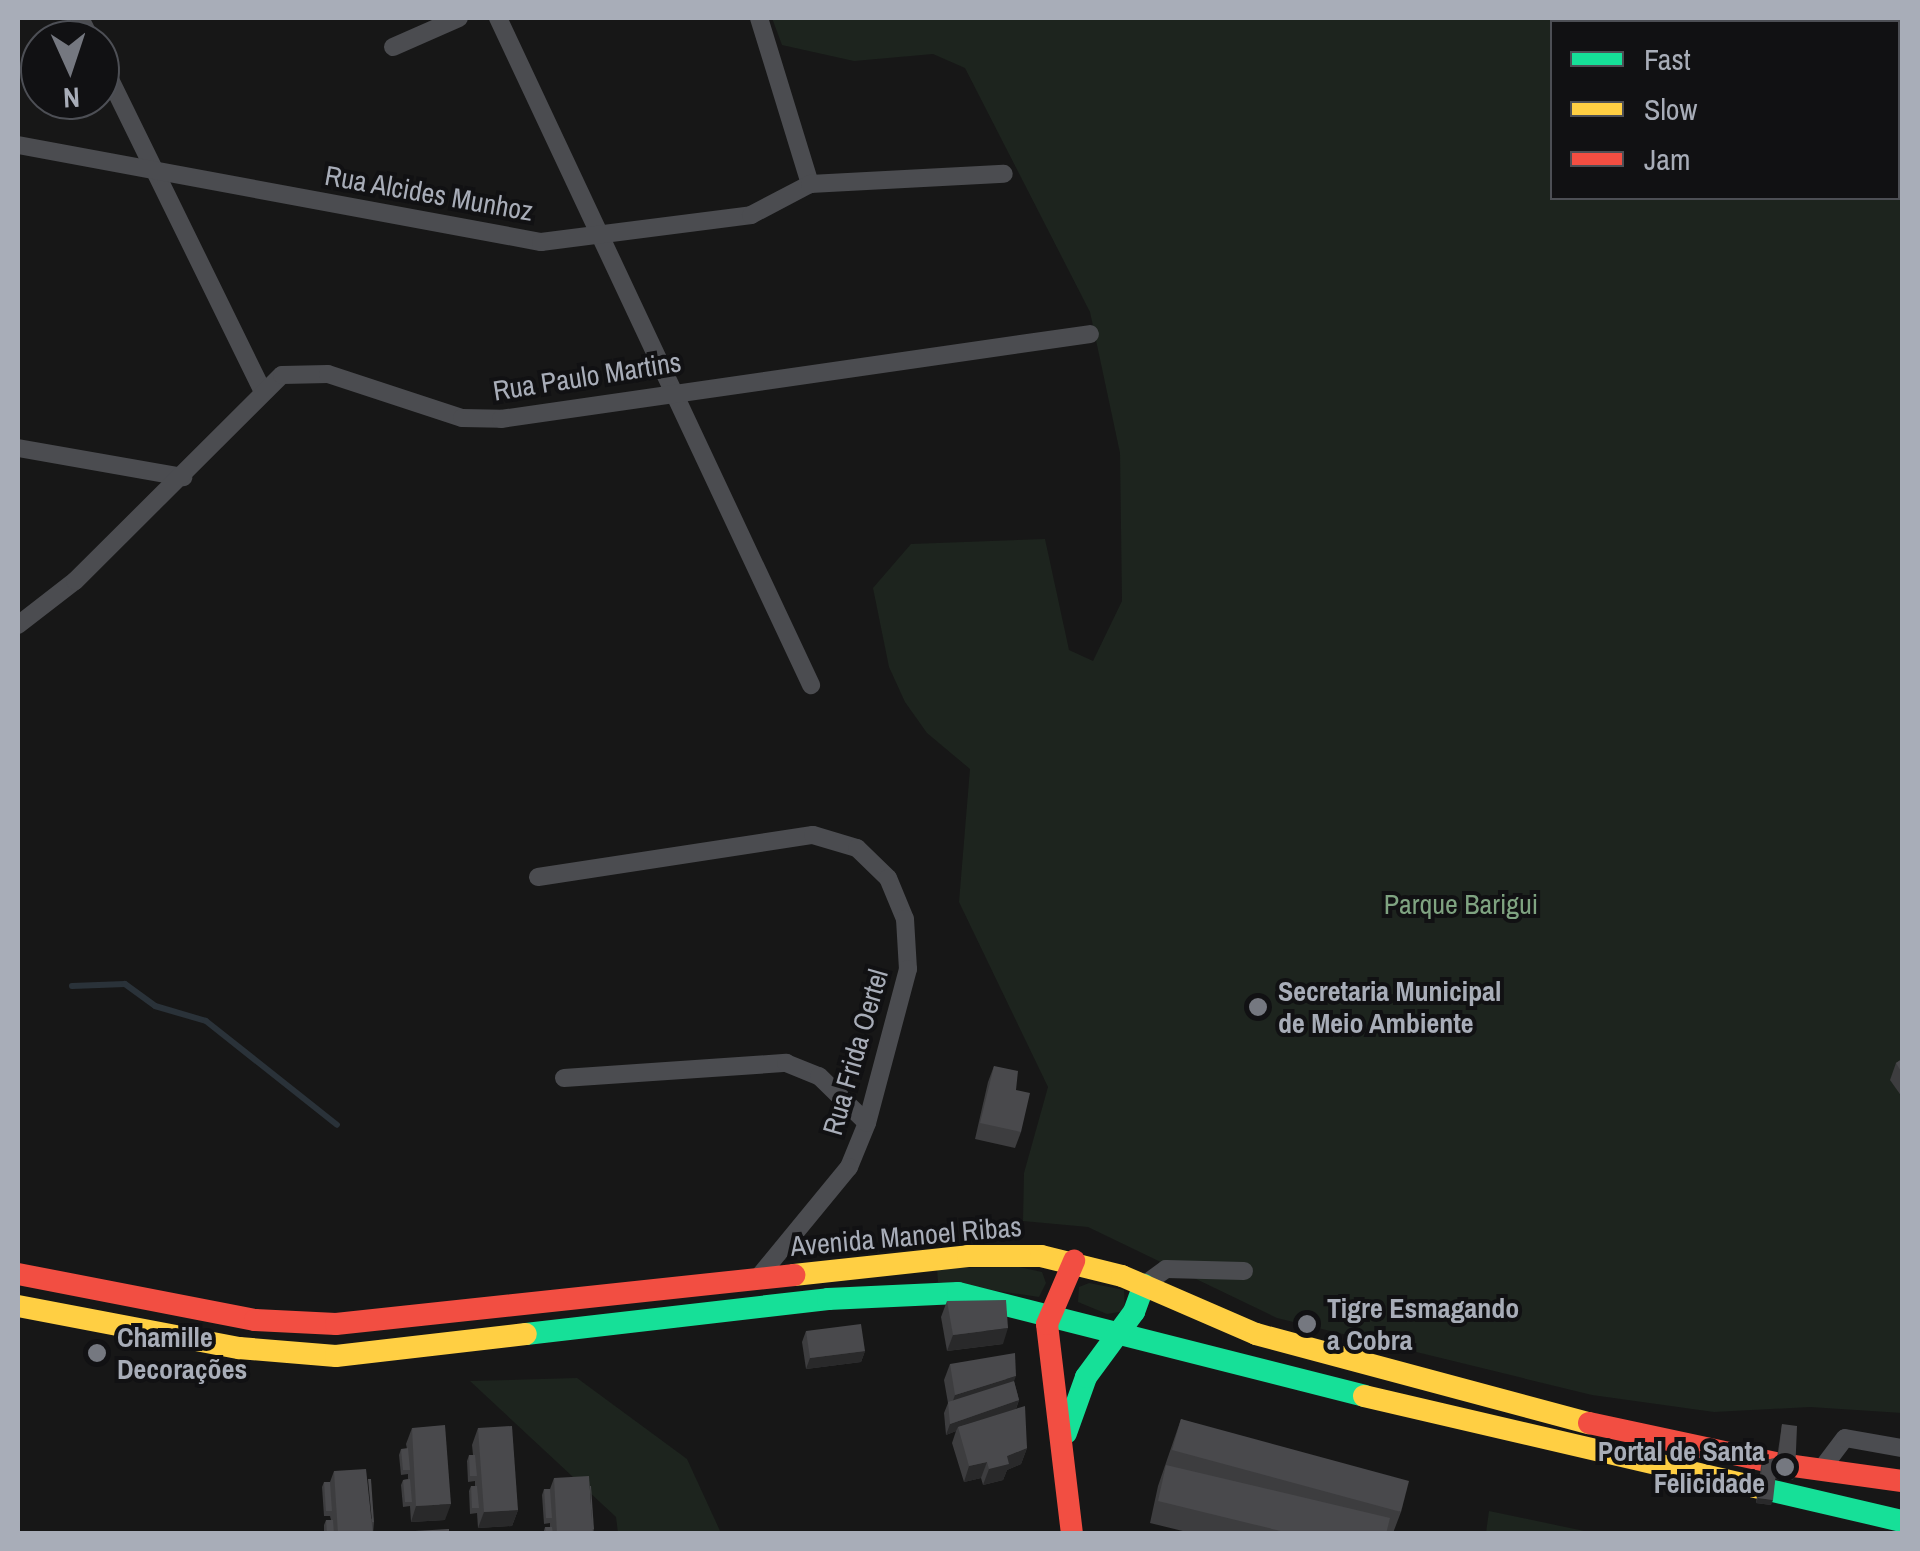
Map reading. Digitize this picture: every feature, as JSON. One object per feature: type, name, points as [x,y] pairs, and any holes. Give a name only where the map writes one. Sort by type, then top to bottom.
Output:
[{"type":"main road","name":"Avenida Manoel Ribas","points":[[18,1274],[282,1322],[370,1322],[996,1254],[1074,1261],[1144,1285],[1256,1334],[1578,1420],[1785,1465],[1902,1480]]},
{"type":"main road","points":[[1072,1534],[1048,1313],[1074,1261]]},
{"type":"main road","points":[[828,1299],[839,1277],[879,1266]]},
{"type":"main road","points":[[712,1312],[751,1292],[757,1279]]},
{"type":"main road","points":[[1064,1441],[1086,1377],[1120,1330],[1144,1285]]},
{"type":"main road","name":"Avenida Manoel Ribas","points":[[18,1306],[273,1352],[366,1355],[828,1299],[940,1291],[1120,1330],[1600,1456],[1902,1520]]},
{"type":"main road","points":[[154,1333],[161,1322],[206,1311]]},
{"type":"street","points":[[393,47],[460,18]]},
{"type":"street","points":[[498,18],[676,390],[811,685]]},
{"type":"street","points":[[758,18],[810,184]]},
{"type":"street","points":[[120,99],[262,389]]},
{"type":"street","name":"Rua Alcides Munhoz","points":[[18,145],[525,240],[602,235],[751,215],[810,184],[1004,174]]},
{"type":"street","name":"Rua Paulo Martins","points":[[18,626],[52,602],[183,477],[262,389],[282,375],[311,371],[480,420],[1090,334]]},
{"type":"street","points":[[18,448],[183,477]]},
{"type":"street","name":"Rua Frida Oertel","points":[[538,877],[791,836],[832,838],[857,848],[893,889],[910,950],[867,1123],[842,1177],[757,1279]]},
{"type":"street","points":[[564,1078],[786,1063],[819,1076],[867,1123]]},
{"type":"street","points":[[1144,1285],[1166,1270],[1244,1272]]},
{"type":"street","points":[[1823,1467],[1845,1438],[1902,1448]]},
{"type":"green space","name":"Parque Barigui","points":[[772,18],[1902,18],[1902,1413],[1810,1407],[1714,1412],[1592,1395],[1277,1318],[1088,1227],[1023,1221],[1024,1173],[1048,1087],[959,902],[970,769],[927,733],[905,702],[889,667],[873,588],[911,544],[1045,539],[1069,650],[1093,661],[1122,601],[1120,453],[1090,312],[965,68],[933,54],[854,61],[782,45]]},
{"type":"green space","points":[[1019,1267],[1042,1272],[1046,1283],[1039,1297],[938,1282],[937,1268]]},
{"type":"green space","points":[[1089,1283],[1124,1290],[1125,1311],[1107,1314],[1078,1302],[1079,1287]]},
{"type":"green space","points":[[577,1378],[687,1459],[721,1533],[618,1533],[616,1517],[470,1381]]},
{"type":"green space","points":[[1489,1511],[1589,1532],[1598,1533],[1486,1533]]},
{"type":"building","points":[[994,1066],[1018,1071],[1016,1090],[1030,1093],[1021,1132],[980,1123]]},
{"type":"building","points":[[1006,1300],[1008,1328],[953,1335],[947,1301]]},
{"type":"building","points":[[861,1324],[865,1351],[810,1358],[806,1331]]},
{"type":"building","points":[[1015,1353],[1016,1376],[955,1395],[950,1364]]},
{"type":"building","points":[[1014,1381],[1019,1400],[950,1424],[948,1402]]},
{"type":"building","points":[[1025,1406],[1027,1448],[1007,1456],[1009,1464],[989,1469],[987,1462],[969,1466],[958,1427]]},
{"type":"building","points":[[1181,1419],[1409,1481],[1401,1512],[1172,1450]]},
{"type":"building","name":"Portal de Santa Felicidade","points":[[1782,1424],[1797,1426],[1795,1475],[1776,1473],[1773,1500],[1758,1498],[1763,1460],[1778,1458]]},
{"type":"building","points":[[445,1425],[451,1504],[416,1506],[412,1428]]},
{"type":"building","points":[[512,1426],[518,1510],[484,1512],[478,1428]]},
{"type":"building","points":[[408,1448],[410,1470],[403,1470],[401,1449]]},
{"type":"building","points":[[469,1455],[475,1455],[477,1476],[470,1476]]},
{"type":"building","points":[[1166,1465],[1390,1518],[1386,1534],[1293,1534],[1158,1501]]},
{"type":"building","points":[[366,1469],[373,1534],[338,1534],[334,1471]]},
{"type":"building","points":[[589,1476],[593,1534],[557,1534],[554,1478]]},
{"type":"building","points":[[371,1479],[374,1522],[372,1522]]},
{"type":"building","points":[[410,1479],[412,1502],[405,1502],[403,1480]]},
{"type":"building","points":[[324,1482],[330,1482],[332,1511],[326,1511]]},
{"type":"building","points":[[471,1486],[477,1486],[479,1508],[472,1508]]},
{"type":"building","points":[[591,1486],[594,1529],[592,1529]]},
{"type":"building","points":[[544,1489],[550,1489],[552,1518],[546,1518]]},
{"type":"building","points":[[326,1520],[333,1520],[334,1534],[327,1534]]},
{"type":"building","points":[[449,1529],[449,1534],[415,1534],[415,1531]]},
{"type":"waterway","points":[[72,986],[125,984],[155,1006],[206,1021],[337,1125]]},
{"type":"traffic: fast","points":[[1066,1433],[1086,1377],[1134,1312],[1144,1285]]},
{"type":"traffic: fast","points":[[526,1334],[828,1299],[958,1293],[1364,1396]]},
{"type":"traffic: fast","points":[[1773,1491],[1902,1521]]},
{"type":"traffic: slow","points":[[794,1275],[968,1256],[1041,1256],[1122,1276],[1256,1334],[1589,1423]]},
{"type":"traffic: slow","points":[[18,1306],[239,1348],[336,1356],[526,1334]]},
{"type":"traffic: slow","points":[[1364,1396],[1758,1488]]},
{"type":"traffic: jam","points":[[1072,1534],[1047,1324],[1074,1261]]},
{"type":"traffic: jam","points":[[18,1274],[255,1320],[336,1324],[794,1275]]},
{"type":"traffic: jam","points":[[1589,1423],[1776,1463]]},
{"type":"traffic: jam","points":[[1794,1466],[1902,1481]]},
{"type":"place","name":"Secretaria Municipal de Meio Ambiente","points":[[1258,1007]]},
{"type":"place","name":"Tigre Esmagando a Cobra","points":[[1307,1324]]},
{"type":"place","name":"Chamille Decorações","points":[[97,1353]]},
{"type":"place","name":"Portal de Santa Felicidade","points":[[1785,1467]]}]
